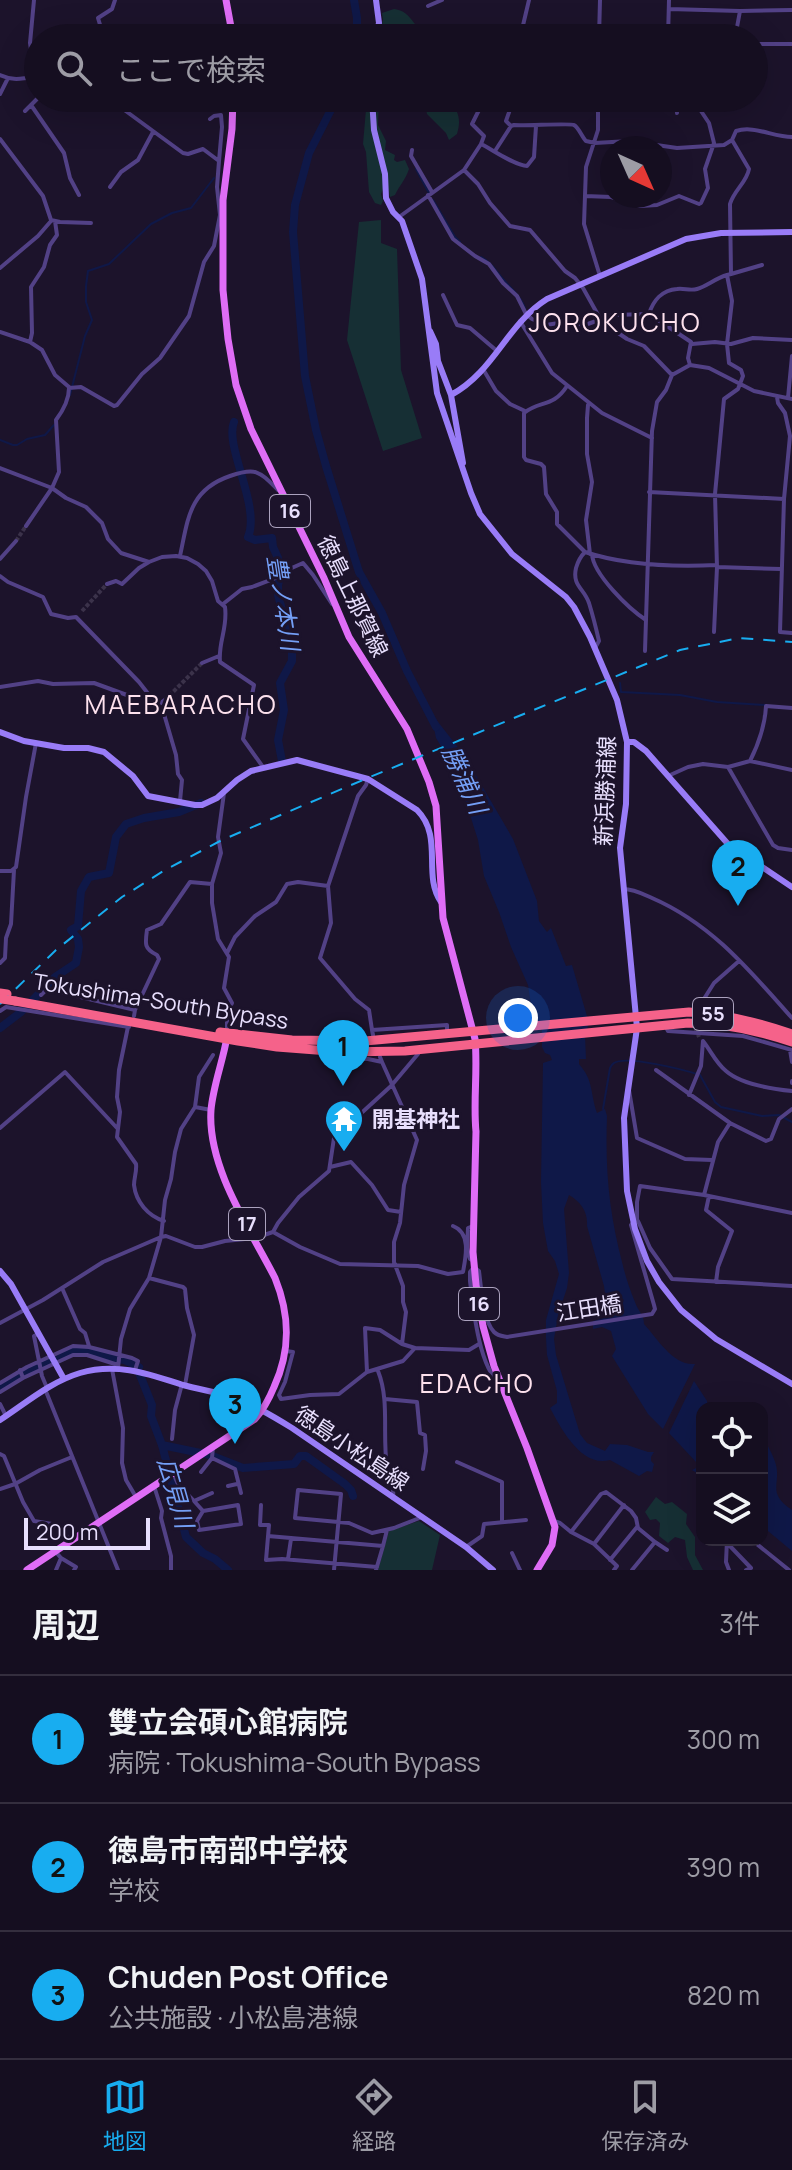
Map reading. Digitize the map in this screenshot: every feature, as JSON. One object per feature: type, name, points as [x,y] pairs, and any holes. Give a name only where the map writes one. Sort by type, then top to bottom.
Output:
[{"type":"highway","name":"Tokushima-South Bypass","points":[[7,997],[227,1036],[342,1052],[405,1051],[478,1037],[679,1012],[747,1019],[792,1034]]},
{"type":"highway","points":[[633,1016],[643,1020],[688,1018],[707,1023]]},
{"type":"highway","name":"Tokushima-South Bypass","points":[[290,1044],[447,1034],[478,1037],[707,1023],[745,1028],[791,1047]]},
{"type":"highway","points":[[387,1039],[431,1043],[478,1037]]},
{"type":"main road","points":[[226,0],[230,24]]},
{"type":"main road","points":[[376,0],[379,24]]},
{"type":"main road","name":"徳島上那賀線","points":[[232,112],[221,214],[223,290],[232,370],[251,429],[324,578],[354,648],[407,729],[432,790],[436,806],[441,902],[446,933],[478,1037],[480,1069],[473,1226],[474,1264],[483,1326],[500,1383],[554,1521]]},
{"type":"main road","name":"新浜勝浦線","points":[[373,112],[385,174],[386,198],[404,227],[422,279],[437,393],[480,514],[525,566],[566,597],[581,618],[617,700],[627,742],[626,804],[620,848],[634,1028],[624,1118],[625,1165],[627,1191],[647,1261],[681,1310],[716,1339],[792,1384]]},
{"type":"main road","points":[[451,395],[498,353],[526,314],[547,299],[686,239],[730,233],[792,232]]},
{"type":"main road","points":[[428,327],[451,395],[463,454],[463,470]]},
{"type":"main road","points":[[0,732],[36,743],[104,752],[133,776],[148,796],[202,805],[224,793],[246,774],[297,760],[368,779],[423,817],[431,836],[435,894],[441,902]]},
{"type":"main road","points":[[627,742],[639,745],[728,844],[792,887]]},
{"type":"main road","name":"17","points":[[27,1570],[255,1419],[263,1411],[278,1379],[286,1351],[286,1313],[282,1295],[218,1164],[212,1132],[211,1110],[227,1036]]},
{"type":"main road","points":[[0,1271],[11,1284],[64,1379]]},
{"type":"main road","name":"徳島小松島線","points":[[3,1418],[64,1379],[117,1363],[136,1366],[184,1385],[227,1395],[263,1411],[466,1547],[493,1570]]},
{"type":"main road","points":[[537,1570],[552,1545],[554,1521]]},
{"type":"street","points":[[32,24],[34,0]]},
{"type":"street","points":[[100,24],[98,18],[112,9],[115,0]]},
{"type":"street","points":[[428,6],[442,0]]},
{"type":"street","points":[[523,24],[529,0]]},
{"type":"street","points":[[599,24],[600,0]]},
{"type":"street","points":[[668,24],[669,0]]},
{"type":"street","points":[[669,9],[792,10]]},
{"type":"street","points":[[738,24],[740,11]]},
{"type":"street","points":[[768,44],[792,44]]},
{"type":"street","points":[[0,75],[24,80]]},
{"type":"street","points":[[0,94],[8,78]]},
{"type":"street","points":[[36,112],[64,153],[70,178],[79,195]]},
{"type":"street","points":[[128,112],[183,153],[203,149],[219,161]]},
{"type":"street","points":[[399,217],[464,170],[484,136],[472,124],[478,112]]},
{"type":"street","points":[[509,112],[506,121],[511,126],[574,124],[584,140],[595,143],[629,141],[677,148],[724,145],[732,140],[736,131],[745,128],[792,137]]},
{"type":"street","points":[[598,112],[598,130],[586,167],[584,224],[600,276]]},
{"type":"street","points":[[585,196],[611,197],[640,206],[679,196],[699,204],[702,202],[708,188],[705,169],[713,146],[709,123],[702,112]]},
{"type":"street","points":[[0,332],[30,342],[42,350],[55,375],[71,388],[81,387],[117,405],[142,374],[160,358],[189,316],[204,262],[214,246],[221,214],[217,187],[222,127],[221,115],[210,119]]},
{"type":"street","points":[[495,151],[511,126]]},
{"type":"street","points":[[481,144],[520,166],[527,166],[534,157],[536,126]]},
{"type":"street","points":[[110,187],[121,172],[138,160],[153,132]]},
{"type":"street","points":[[0,139],[43,196],[57,235],[50,245],[44,267],[31,287],[30,342]]},
{"type":"street","points":[[714,632],[717,566],[715,494],[724,399],[738,389],[743,376],[741,370],[729,363],[727,344],[732,301],[729,275],[730,208],[732,197],[747,177],[749,169],[732,140]]},
{"type":"street","points":[[412,150],[411,156],[453,239],[489,264],[517,296],[526,314],[539,323],[585,325],[617,315],[649,314],[691,344],[727,344],[753,338],[792,340]]},
{"type":"street","points":[[464,170],[510,226],[530,230],[580,284],[600,320],[613,331],[644,346],[672,375]]},
{"type":"street","points":[[0,268],[53,221],[91,223]]},
{"type":"street","points":[[649,314],[656,300],[667,291],[695,290],[715,279],[762,265]]},
{"type":"street","points":[[443,295],[457,325],[470,328],[498,353]]},
{"type":"street","points":[[520,321],[546,365],[567,386],[618,422],[652,438]]},
{"type":"street","points":[[690,365],[691,344]]},
{"type":"street","points":[[645,651],[649,492],[657,402],[672,375],[690,365],[709,368],[754,391],[790,399],[792,356]]},
{"type":"street","points":[[483,369],[492,388],[510,404],[526,411],[551,402],[567,386]]},
{"type":"street","points":[[26,526],[59,472],[56,422],[71,388]]},
{"type":"street","points":[[777,397],[785,413],[790,436],[784,500],[780,632],[792,633]]},
{"type":"street","points":[[589,404],[587,454],[592,482],[586,520],[589,553],[594,565],[621,600],[646,620]]},
{"type":"street","points":[[526,411],[524,457],[544,467],[546,494],[557,512],[557,524],[589,553],[647,564],[781,569]]},
{"type":"street","points":[[0,468],[52,488],[89,509],[102,523],[108,539],[118,551],[149,562]]},
{"type":"street","points":[[180,556],[187,523],[197,497],[216,481],[246,471],[258,471],[280,492]]},
{"type":"street","points":[[649,492],[715,494],[792,502]]},
{"type":"street","points":[[0,559],[16,541]]},
{"type":"street","points":[[589,553],[578,560],[574,576],[589,604],[599,641],[595,648]]},
{"type":"street","points":[[107,584],[116,581],[122,584],[139,568],[162,557],[187,558],[206,571],[218,601],[223,604],[227,620],[219,656],[223,665],[254,685],[243,739],[263,767]]},
{"type":"street","points":[[223,604],[242,589],[281,576],[303,563],[332,604],[336,605]]},
{"type":"street","points":[[0,576],[43,597],[51,614],[68,618],[78,615],[158,705],[166,721],[182,780],[180,801]]},
{"type":"street","points":[[202,663],[219,656]]},
{"type":"street","points":[[0,687],[38,681],[53,684],[94,683],[135,698],[150,696]]},
{"type":"street","points":[[158,705],[165,700]]},
{"type":"street","points":[[750,761],[759,741],[766,706],[792,708]]},
{"type":"street","points":[[0,963],[5,958],[6,938],[11,924],[14,870],[36,743]]},
{"type":"street","points":[[668,776],[678,770],[703,764],[728,767],[750,761],[792,770]]},
{"type":"street","points":[[728,767],[773,845],[792,850]]},
{"type":"street","points":[[368,779],[358,796],[328,886],[332,918],[320,958],[355,999],[369,1010],[373,1033],[447,1025],[447,1034]]},
{"type":"street","points":[[224,793],[218,837],[221,853],[212,884],[212,903],[218,939],[227,953],[229,965],[224,988],[232,1003],[227,1014],[227,1036]]},
{"type":"street","points":[[0,871],[14,870]]},
{"type":"street","points":[[164,1221],[151,1216],[144,1207],[134,1184],[136,1164],[117,1137],[119,1070],[132,1019],[159,959],[145,946],[147,930],[161,924],[190,882],[212,884]]},
{"type":"street","points":[[227,953],[235,937],[255,916],[276,902],[287,884],[298,882],[328,886]]},
{"type":"street","points":[[623,889],[634,890],[684,913],[709,932],[792,1018]]},
{"type":"street","points":[[702,1002],[714,983],[739,961]]},
{"type":"street","points":[[41,995],[47,989],[132,1019]]},
{"type":"street","points":[[0,1011],[6,1007],[132,1019]]},
{"type":"street","points":[[665,1025],[668,1031],[743,1036],[791,1047],[792,1062]]},
{"type":"street","points":[[689,1095],[701,1066],[701,1039],[731,1075],[757,1086],[792,1091]]},
{"type":"street","points":[[342,1052],[341,1058],[381,1060],[417,1140],[404,1185],[394,1242],[395,1266],[403,1286],[406,1312],[402,1344]]},
{"type":"street","points":[[0,1323],[103,1262],[161,1237],[195,1247],[255,1238],[273,1232],[299,1197],[326,1175],[334,1138],[391,1086],[418,1054]]},
{"type":"street","points":[[136,1497],[126,1480],[122,1463],[123,1428],[117,1363],[121,1339],[130,1309],[149,1278],[161,1237],[178,1138],[195,1107],[199,1077],[213,1055]]},
{"type":"street","points":[[656,1070],[730,1123],[769,1141],[781,1116],[792,1109]]},
{"type":"street","points":[[0,1128],[65,1072],[117,1128]]},
{"type":"street","points":[[628,1088],[639,1140],[685,1159],[712,1160]]},
{"type":"street","points":[[195,1107],[211,1110]]},
{"type":"street","points":[[716,1282],[718,1267],[732,1231],[706,1210],[706,1195],[718,1142],[730,1123]]},
{"type":"street","points":[[330,1167],[351,1162],[372,1185],[388,1210],[401,1212]]},
{"type":"street","points":[[792,1213],[706,1195],[640,1186],[635,1220],[672,1279],[792,1286]]},
{"type":"street","name":"江田橋","points":[[453,1226],[462,1231],[470,1259],[479,1271],[492,1330],[507,1337],[652,1314],[655,1309],[631,1225],[635,1220]]},
{"type":"street","points":[[273,1232],[340,1264],[418,1266],[448,1274],[463,1272],[468,1228],[473,1226]]},
{"type":"street","points":[[474,1264],[470,1281],[479,1344],[496,1382],[500,1383]]},
{"type":"street","points":[[149,1278],[185,1289],[194,1335],[184,1385],[175,1410],[172,1439]]},
{"type":"street","points":[[62,1288],[89,1347]]},
{"type":"street","points":[[367,1372],[365,1328],[384,1332],[395,1341],[415,1348],[469,1350],[479,1344]]},
{"type":"street","points":[[38,1334],[34,1336],[46,1388],[118,1570]]},
{"type":"street","points":[[0,1383],[73,1346],[89,1347],[117,1363]]},
{"type":"street","points":[[286,1351],[293,1352],[279,1395],[281,1399],[339,1394],[367,1372],[403,1361],[415,1348]]},
{"type":"street","points":[[52,1359],[80,1354],[117,1363],[132,1358],[136,1366]]},
{"type":"street","points":[[378,1370],[385,1399],[386,1463],[394,1490],[393,1498]]},
{"type":"street","points":[[0,1392],[22,1374]]},
{"type":"street","points":[[385,1399],[417,1402],[420,1433],[425,1435],[423,1469]]},
{"type":"street","points":[[0,1404],[3,1418]]},
{"type":"street","points":[[201,1472],[208,1453],[235,1469],[241,1493]]},
{"type":"street","points":[[0,1454],[4,1456],[34,1521],[63,1529],[69,1541]]},
{"type":"street","points":[[0,1489],[72,1457]]},
{"type":"street","points":[[457,1462],[502,1482],[502,1522]]},
{"type":"street","points":[[171,1475],[203,1511]]},
{"type":"street","points":[[228,1486],[237,1484]]},
{"type":"street","points":[[154,1486],[162,1511],[171,1570]]},
{"type":"street","points":[[334,1567],[338,1522],[341,1494],[298,1490],[295,1518],[338,1522],[349,1523],[372,1533],[422,1517]]},
{"type":"street","points":[[571,1532],[601,1494],[606,1492],[634,1514],[637,1527],[667,1550]]},
{"type":"street","points":[[194,1501],[212,1493]]},
{"type":"street","points":[[238,1505],[241,1524],[199,1530],[197,1521],[203,1511],[238,1505]]},
{"type":"street","points":[[261,1505],[260,1525],[269,1525],[266,1560],[288,1559],[334,1567],[377,1568],[387,1530]]},
{"type":"street","points":[[594,1544],[624,1505]]},
{"type":"street","points":[[466,1547],[482,1536],[484,1524],[526,1520]]},
{"type":"street","points":[[554,1521],[594,1544],[618,1569]]},
{"type":"street","points":[[610,1560],[637,1527]]},
{"type":"street","points":[[268,1536],[383,1546]]},
{"type":"street","points":[[288,1559],[291,1539]]},
{"type":"street","points":[[632,1570],[655,1542]]},
{"type":"street","points":[[728,1546],[726,1562],[729,1570]]},
{"type":"street","points":[[731,1546],[750,1569]]},
{"type":"street","points":[[759,1546],[789,1570]]},
{"type":"street","points":[[55,1551],[76,1567],[74,1570]]},
{"type":"street","points":[[512,1553],[520,1570]]},
{"type":"street","points":[[56,1570],[61,1558]]},
{"type":"green space","points":[[399,10],[415,24],[382,24],[382,13]]},
{"type":"green space","points":[[366,112],[378,112],[378,125],[386,141],[385,150],[395,155],[397,162],[405,160],[409,169],[395,195],[390,197],[389,190],[383,189],[381,205],[375,203],[369,192],[363,144]]},
{"type":"green space","points":[[457,112],[457,134],[449,140],[427,114]]},
{"type":"green space","points":[[381,220],[381,243],[397,249],[401,370],[422,438],[383,451],[347,340],[359,222]]},
{"type":"green space","points":[[656,1497],[665,1504],[672,1502],[687,1514],[686,1524],[695,1537],[695,1555],[703,1570],[693,1570],[687,1557],[685,1540],[675,1537],[668,1543],[659,1536],[660,1523],[656,1519],[650,1520],[645,1512]]},
{"type":"green space","points":[[419,1521],[440,1535],[432,1570],[378,1570],[389,1531]]},
{"type":"water","points":[[431,713],[464,755],[513,839],[537,901],[539,921],[547,932],[551,928],[566,966],[572,965],[589,1023],[585,1035],[586,1059],[579,1059],[579,1064],[589,1082],[597,1113],[605,1109],[607,1116],[609,1192],[627,1280],[644,1324],[673,1356],[695,1364],[663,1429],[648,1414],[612,1356],[616,1349],[611,1331],[602,1327],[593,1329],[593,1321],[608,1317],[604,1286],[585,1212],[569,1195],[564,1209],[569,1273],[554,1339],[556,1355],[580,1434],[587,1443],[605,1451],[610,1444],[654,1452],[651,1457],[654,1464],[652,1472],[647,1471],[639,1476],[610,1460],[600,1461],[581,1452],[566,1435],[550,1408],[557,1403],[557,1391],[547,1355],[546,1320],[559,1274],[548,1251],[541,1182],[543,1063],[552,1060],[542,1047],[542,1030],[532,1012],[528,985],[484,876],[478,840],[456,771],[436,738]]},
{"type":"water","points":[[694,1381],[707,1402],[696,1402],[696,1462],[669,1433]]},
{"type":"water","points":[[768,1446],[776,1467],[777,1492],[792,1510],[792,1551],[768,1531]]},
{"type":"waterway","name":"勝浦川","points":[[354,0],[357,24]]},
{"type":"waterway","name":"勝浦川","points":[[330,112],[309,153],[295,205],[293,232],[305,376],[316,430],[359,572],[436,727]]},
{"type":"waterway","points":[[416,169],[430,195]]},
{"type":"waterway","points":[[70,395],[92,320],[86,302],[88,271],[109,264],[151,224],[172,213],[191,208],[214,178]]},
{"type":"waterway","points":[[433,200],[460,242]]},
{"type":"waterway","points":[[481,257],[525,308]]},
{"type":"waterway","name":"豊ノ本川","points":[[234,422],[234,446],[250,509],[248,537],[255,540],[272,538],[281,572],[278,595],[292,646],[292,661],[280,683],[284,710],[278,740],[282,761]]},
{"type":"waterway","points":[[0,440],[17,445],[45,435],[54,425]]},
{"type":"waterway","points":[[620,683],[621,692],[766,705]]},
{"type":"waterway","name":"豊ノ本川","points":[[0,1028],[21,1012],[55,977],[76,963],[78,939],[71,930],[78,926],[81,891],[89,877],[109,873],[116,837],[126,824],[179,812],[201,803]]},
{"type":"waterway","points":[[603,1109],[611,1067],[614,1063],[630,1061],[700,1075],[721,1107],[762,1116],[779,1115],[792,1122]]},
{"type":"waterway","points":[[0,1387],[31,1369],[78,1350],[124,1360],[139,1367]]},
{"type":"waterway","name":"広見川","points":[[140,1375],[152,1405],[151,1416],[162,1445],[186,1537],[228,1570]]},
{"type":"waterway","points":[[162,1445],[210,1455],[243,1468],[294,1464],[300,1456],[306,1456],[345,1484],[353,1496]]},
{"type":"tunnel","points":[[16,541],[26,526]]},
{"type":"tunnel","points":[[82,611],[107,584]]},
{"type":"tunnel","points":[[165,700],[202,663]]},
{"type":"tunnel","points":[[696,1023],[699,1037]]},
{"type":"railway","points":[[0,1004],[56,950],[122,897],[222,840],[680,650],[739,638],[792,642]]},
{"type":"place","name":"徳島市南部中学校","points":[[738,906]]},
{"type":"place","name":"雙立会碩心館病院","points":[[343,1086]]},
{"type":"place","name":"開基神社","points":[[344,1153]]},
{"type":"place","name":"Chuden Post Office","points":[[235,1444]]},
{"type":"district","name":"JOROKUCHO","points":[[615,323]]},
{"type":"district","name":"MAEBARACHO","points":[[181,705]]},
{"type":"district","name":"EDACHO","points":[[477,1384]]}]
